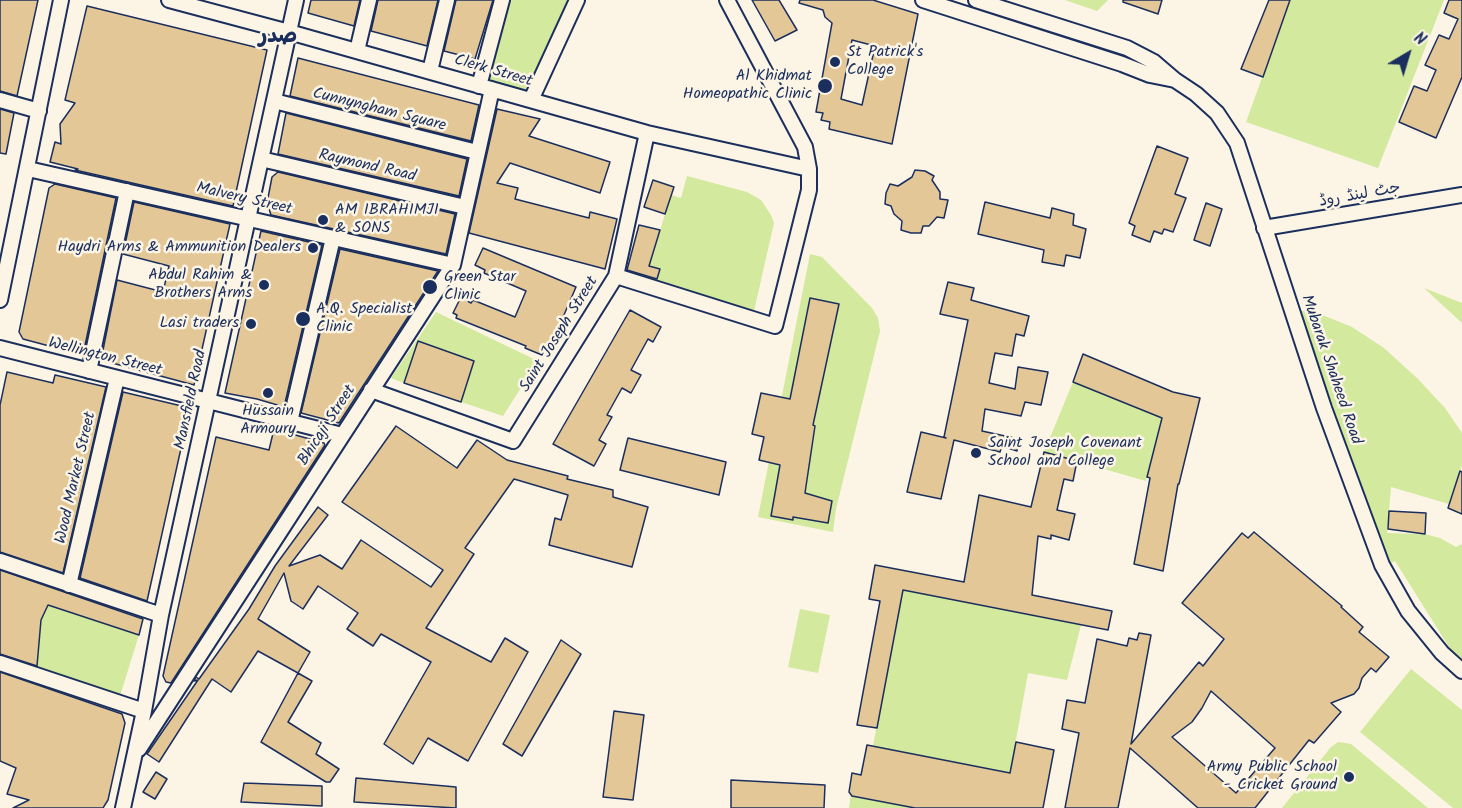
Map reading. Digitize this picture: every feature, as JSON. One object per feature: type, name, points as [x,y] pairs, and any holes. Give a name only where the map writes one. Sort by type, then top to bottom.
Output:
[{"type":"street","points":[[0,300],[61,0]]},
{"type":"street","name":"Clerk Street","points":[[169,0],[647,133],[809,169]]},
{"type":"street","name":"Mansfield Road","points":[[123,808],[144,711],[161,615],[296,0]]},
{"type":"street","points":[[357,51],[369,0]]},
{"type":"street","points":[[430,71],[447,0]]},
{"type":"street","name":"Bhicaji Street","points":[[135,756],[453,265],[477,152],[502,0]]},
{"type":"street","points":[[531,100],[577,0]]},
{"type":"street","points":[[727,0],[805,147],[809,169]]},
{"type":"street","name":"Mubarak Shaheed Road","points":[[923,0],[1150,75],[1175,80]]},
{"type":"street","name":"Mubarak Shaheed Road","points":[[975,0],[1127,48],[1154,62],[1217,113],[1237,143],[1324,408],[1382,565],[1408,610],[1442,653],[1462,671]]},
{"type":"street","points":[[0,100],[39,111]]},
{"type":"street","name":"Cunnyngham Square","points":[[274,101],[477,152]]},
{"type":"street","points":[[616,276],[647,133]]},
{"type":"street","name":"Raymond Road","points":[[261,159],[465,207]]},
{"type":"street","name":"Malvery Street","points":[[28,169],[453,265]]},
{"type":"street","name":"Saint Joseph Street","points":[[371,390],[513,441],[616,276],[776,326],[809,190],[809,169]]},
{"type":"street","points":[[89,371],[127,191]]},
{"type":"street","name":"جٹ لینڈ روڈ","points":[[1264,228],[1462,195]]},
{"type":"street","points":[[290,422],[333,238]]},
{"type":"street","name":"Wellington Street","points":[[0,348],[342,435]]},
{"type":"street","name":"Wood Market Street","points":[[69,585],[117,378]]},
{"type":"street","points":[[0,561],[161,615]]},
{"type":"street","points":[[0,663],[144,711]]},
{"type":"green space","points":[[502,0],[577,0],[531,100],[479,86]]},
{"type":"green space","points":[[1065,0],[1108,0],[1097,11]]},
{"type":"green space","points":[[1290,0],[1444,0],[1378,168],[1246,122]]},
{"type":"green space","points":[[687,176],[747,192],[761,200],[771,215],[774,223],[754,311],[657,280],[660,269],[649,266],[671,195],[681,198]]},
{"type":"green space","points":[[810,254],[822,257],[872,308],[878,318],[880,331],[836,509],[833,532],[758,517]]},
{"type":"green space","points":[[1424,288],[1462,303],[1462,323]]},
{"type":"green space","points":[[1298,310],[1320,314],[1352,327],[1384,348],[1445,408],[1462,433],[1462,465],[1449,504],[1391,487],[1387,533],[1425,534],[1440,538],[1456,547],[1462,544],[1462,663],[1456,658],[1395,561],[1389,564],[1361,503]]},
{"type":"green space","points":[[436,312],[538,361],[503,416],[461,402],[473,361],[418,341],[404,383],[391,378]]},
{"type":"green space","points":[[1073,382],[1163,418],[1146,481],[1044,452]]},
{"type":"green space","points":[[903,590],[1081,625],[1067,680],[1028,673],[1010,773],[873,746]]},
{"type":"green space","points":[[48,605],[139,635],[119,699],[36,671],[41,620]]},
{"type":"green space","points":[[800,609],[830,615],[818,673],[788,667]]},
{"type":"green space","points":[[1411,669],[1462,710],[1462,808],[1453,808],[1360,732]]},
{"type":"green space","name":"Army Public School - Cricket Ground","points":[[1338,742],[1351,744],[1428,808],[1282,808],[1331,747]]},
{"type":"green space","points":[[851,794],[915,808],[849,808]]},
{"type":"building","points":[[0,0],[38,0],[17,96],[0,91]]},
{"type":"building","points":[[311,0],[360,0],[354,26],[308,13]]},
{"type":"building","points":[[378,0],[438,0],[427,46],[371,31]]},
{"type":"building","points":[[456,0],[493,0],[475,59],[444,51]]},
{"type":"building","points":[[752,0],[779,0],[797,30],[775,41]]},
{"type":"building","points":[[800,0],[873,0],[918,14],[892,144],[829,129],[830,122],[821,120],[823,113],[816,112],[832,23],[825,17],[823,10],[799,3]],"holes":[[[852,40],[875,46],[862,105],[841,99]]]},
{"type":"building","points":[[1123,0],[1162,0],[1158,14],[1123,2]]},
{"type":"building","points":[[1269,0],[1290,0],[1263,77],[1241,69]]},
{"type":"building","points":[[1449,0],[1462,0],[1462,77],[1436,138],[1399,122],[1414,86],[1427,91],[1436,70],[1425,65],[1439,35],[1449,39],[1458,19],[1444,13]]},
{"type":"building","points":[[87,6],[267,50],[233,206],[75,170],[78,169],[50,162],[55,142],[61,144],[60,124],[75,103],[65,100]]},
{"type":"building","points":[[298,58],[479,105],[471,141],[290,96]]},
{"type":"building","points":[[0,109],[14,113],[6,154],[0,153]]},
{"type":"building","points":[[497,109],[540,119],[529,136],[610,162],[600,193],[510,163],[497,183],[518,188],[515,199],[589,218],[590,212],[617,219],[605,269],[469,233]]},
{"type":"building","points":[[286,113],[467,159],[459,196],[278,154]]},
{"type":"building","points":[[1157,146],[1188,158],[1175,194],[1186,198],[1173,232],[1164,229],[1162,234],[1154,231],[1150,242],[1132,235],[1135,226],[1129,223]]},
{"type":"building","points":[[915,170],[925,171],[934,176],[932,180],[940,192],[940,199],[948,200],[944,218],[937,217],[929,226],[923,226],[921,233],[901,230],[902,221],[894,214],[891,206],[885,204],[890,184],[898,186],[912,177]]},
{"type":"building","points":[[278,172],[455,214],[446,254],[271,215],[267,203],[272,177]]},
{"type":"building","points":[[653,180],[674,187],[665,214],[644,207]]},
{"type":"building","points":[[55,184],[116,198],[83,355],[23,339],[19,332],[49,188]]},
{"type":"building","points":[[134,202],[230,224],[194,385],[101,360],[117,280],[163,292],[169,266],[123,254]]},
{"type":"building","points":[[985,202],[1050,218],[1052,208],[1074,214],[1073,225],[1086,229],[1080,258],[1066,255],[1064,266],[1042,262],[1044,250],[978,234]]},
{"type":"building","points":[[1206,203],[1222,209],[1210,246],[1194,240]]},
{"type":"building","points":[[639,225],[660,230],[649,266],[660,269],[657,279],[627,270]]},
{"type":"building","points":[[261,231],[322,245],[284,407],[225,393]]},
{"type":"building","points":[[483,248],[576,287],[548,352],[544,350],[542,355],[525,348],[526,346],[456,318],[457,315],[453,313],[461,297],[471,303],[473,300],[515,317],[526,291],[484,273],[485,270],[475,265]]},
{"type":"building","points":[[340,249],[438,271],[339,423],[301,413]]},
{"type":"building","points":[[948,282],[974,288],[971,300],[1029,316],[1024,336],[1016,334],[1012,356],[995,353],[989,383],[1015,389],[1018,367],[1048,372],[1041,405],[1025,402],[1021,416],[985,409],[982,431],[1019,439],[1017,451],[1002,446],[1000,452],[954,440],[941,499],[907,492],[921,432],[946,438],[944,437],[968,320],[940,314]]},
{"type":"building","points":[[810,298],[839,304],[813,425],[815,426],[805,493],[832,501],[828,523],[771,516],[780,465],[759,460],[764,437],[752,434],[761,393],[790,399]]},
{"type":"building","points":[[630,310],[661,327],[653,342],[648,339],[631,370],[641,375],[631,393],[622,388],[607,415],[612,417],[599,440],[606,444],[594,466],[553,444]]},
{"type":"building","points":[[418,341],[474,361],[461,402],[404,383]]},
{"type":"building","points":[[1083,354],[1173,392],[1200,398],[1178,484],[1163,571],[1134,564],[1150,478],[1147,477],[1162,418],[1073,382]]},
{"type":"building","points":[[7,372],[53,383],[55,375],[106,387],[63,573],[0,552],[0,405]]},
{"type":"building","points":[[123,392],[190,408],[147,601],[80,578]]},
{"type":"building","points":[[396,426],[457,468],[477,440],[507,460],[568,476],[567,479],[613,490],[613,497],[648,507],[632,567],[549,545],[555,518],[561,520],[568,495],[514,479],[465,548],[474,554],[426,628],[491,662],[505,638],[528,652],[468,761],[428,738],[413,764],[384,744],[431,662],[381,634],[373,646],[347,629],[358,613],[318,586],[303,609],[291,601],[284,573],[258,619],[310,652],[298,673],[258,651],[231,692],[212,679],[159,762],[147,754],[198,680],[194,681],[196,677],[199,679],[318,507],[328,515],[289,566],[320,555],[342,569],[361,540],[431,587],[443,570],[342,502]]},
{"type":"building","points":[[274,429],[325,445],[171,683],[166,682],[163,676],[216,437],[269,450]]},
{"type":"building","points":[[628,438],[726,462],[719,495],[620,470]]},
{"type":"building","points":[[1044,452],[1077,461],[1073,481],[1064,479],[1057,510],[1075,514],[1069,540],[1051,535],[1051,539],[1038,536],[1032,595],[1112,611],[1108,630],[903,590],[877,728],[857,725],[880,601],[869,599],[875,565],[964,582],[979,495],[1031,507]]},
{"type":"building","points":[[1460,471],[1462,472],[1462,514],[1448,508]]},
{"type":"building","points":[[1389,511],[1426,513],[1425,534],[1388,529]]},
{"type":"building","points":[[1254,532],[1342,606],[1363,627],[1359,632],[1389,657],[1376,672],[1371,668],[1362,678],[1354,694],[1331,703],[1341,712],[1314,743],[1309,740],[1255,808],[1198,808],[1130,748],[1118,808],[1065,808],[1079,733],[1062,729],[1067,700],[1085,703],[1097,639],[1127,646],[1129,638],[1137,640],[1139,633],[1151,635],[1131,744],[1199,662],[1203,666],[1224,639],[1182,603],[1242,533],[1248,538]],"holes":[[[1211,691],[1275,748],[1236,793],[1172,737],[1192,722]]]},
{"type":"building","points":[[0,570],[143,619],[139,635],[48,605],[41,620],[37,666],[0,654]]},
{"type":"building","points":[[561,640],[581,654],[522,756],[503,744]]},
{"type":"building","points":[[0,672],[122,714],[125,723],[108,800],[103,808],[13,808],[29,800],[7,794],[16,768],[0,761]]},
{"type":"building","points":[[298,673],[312,681],[288,722],[321,743],[316,754],[339,769],[330,782],[326,782],[261,742]]},
{"type":"building","points":[[614,711],[644,715],[633,800],[603,797]]},
{"type":"building","points":[[1016,742],[1054,750],[1043,808],[915,808],[852,796],[849,792],[852,773],[861,775],[867,745],[1010,773]]},
{"type":"building","points":[[156,772],[167,779],[155,799],[143,792]]},
{"type":"building","points":[[356,778],[456,787],[456,808],[354,802]]},
{"type":"building","points":[[731,780],[825,785],[824,808],[731,808]]},
{"type":"building","points":[[244,783],[322,786],[322,806],[241,802]]},
{"type":"place","name":"St Patrick's College","points":[[835,62]]},
{"type":"place","name":"Al Khidmat Homeopathic Clinic","points":[[825,86]]},
{"type":"place","name":"AM IBRAHIMJI & SONS","points":[[323,220]]},
{"type":"place","name":"Haydri Arms & Ammunition Dealers","points":[[313,248]]},
{"type":"place","name":"Abdul Rahim & Brothers Arms","points":[[264,285]]},
{"type":"place","name":"Green Star Clinic","points":[[430,287]]},
{"type":"place","name":"A.Q. Specialist Clinic","points":[[303,319]]},
{"type":"place","name":"Lasi traders","points":[[251,324]]},
{"type":"place","name":"Hussain Armoury","points":[[268,393]]},
{"type":"place","name":"Saint Joseph Covenant School and College","points":[[976,453]]},
{"type":"place","name":"Army Public School - Cricket Ground","points":[[1349,777]]},
{"type":"district","name":"صدر","points":[[278,38]]}]
